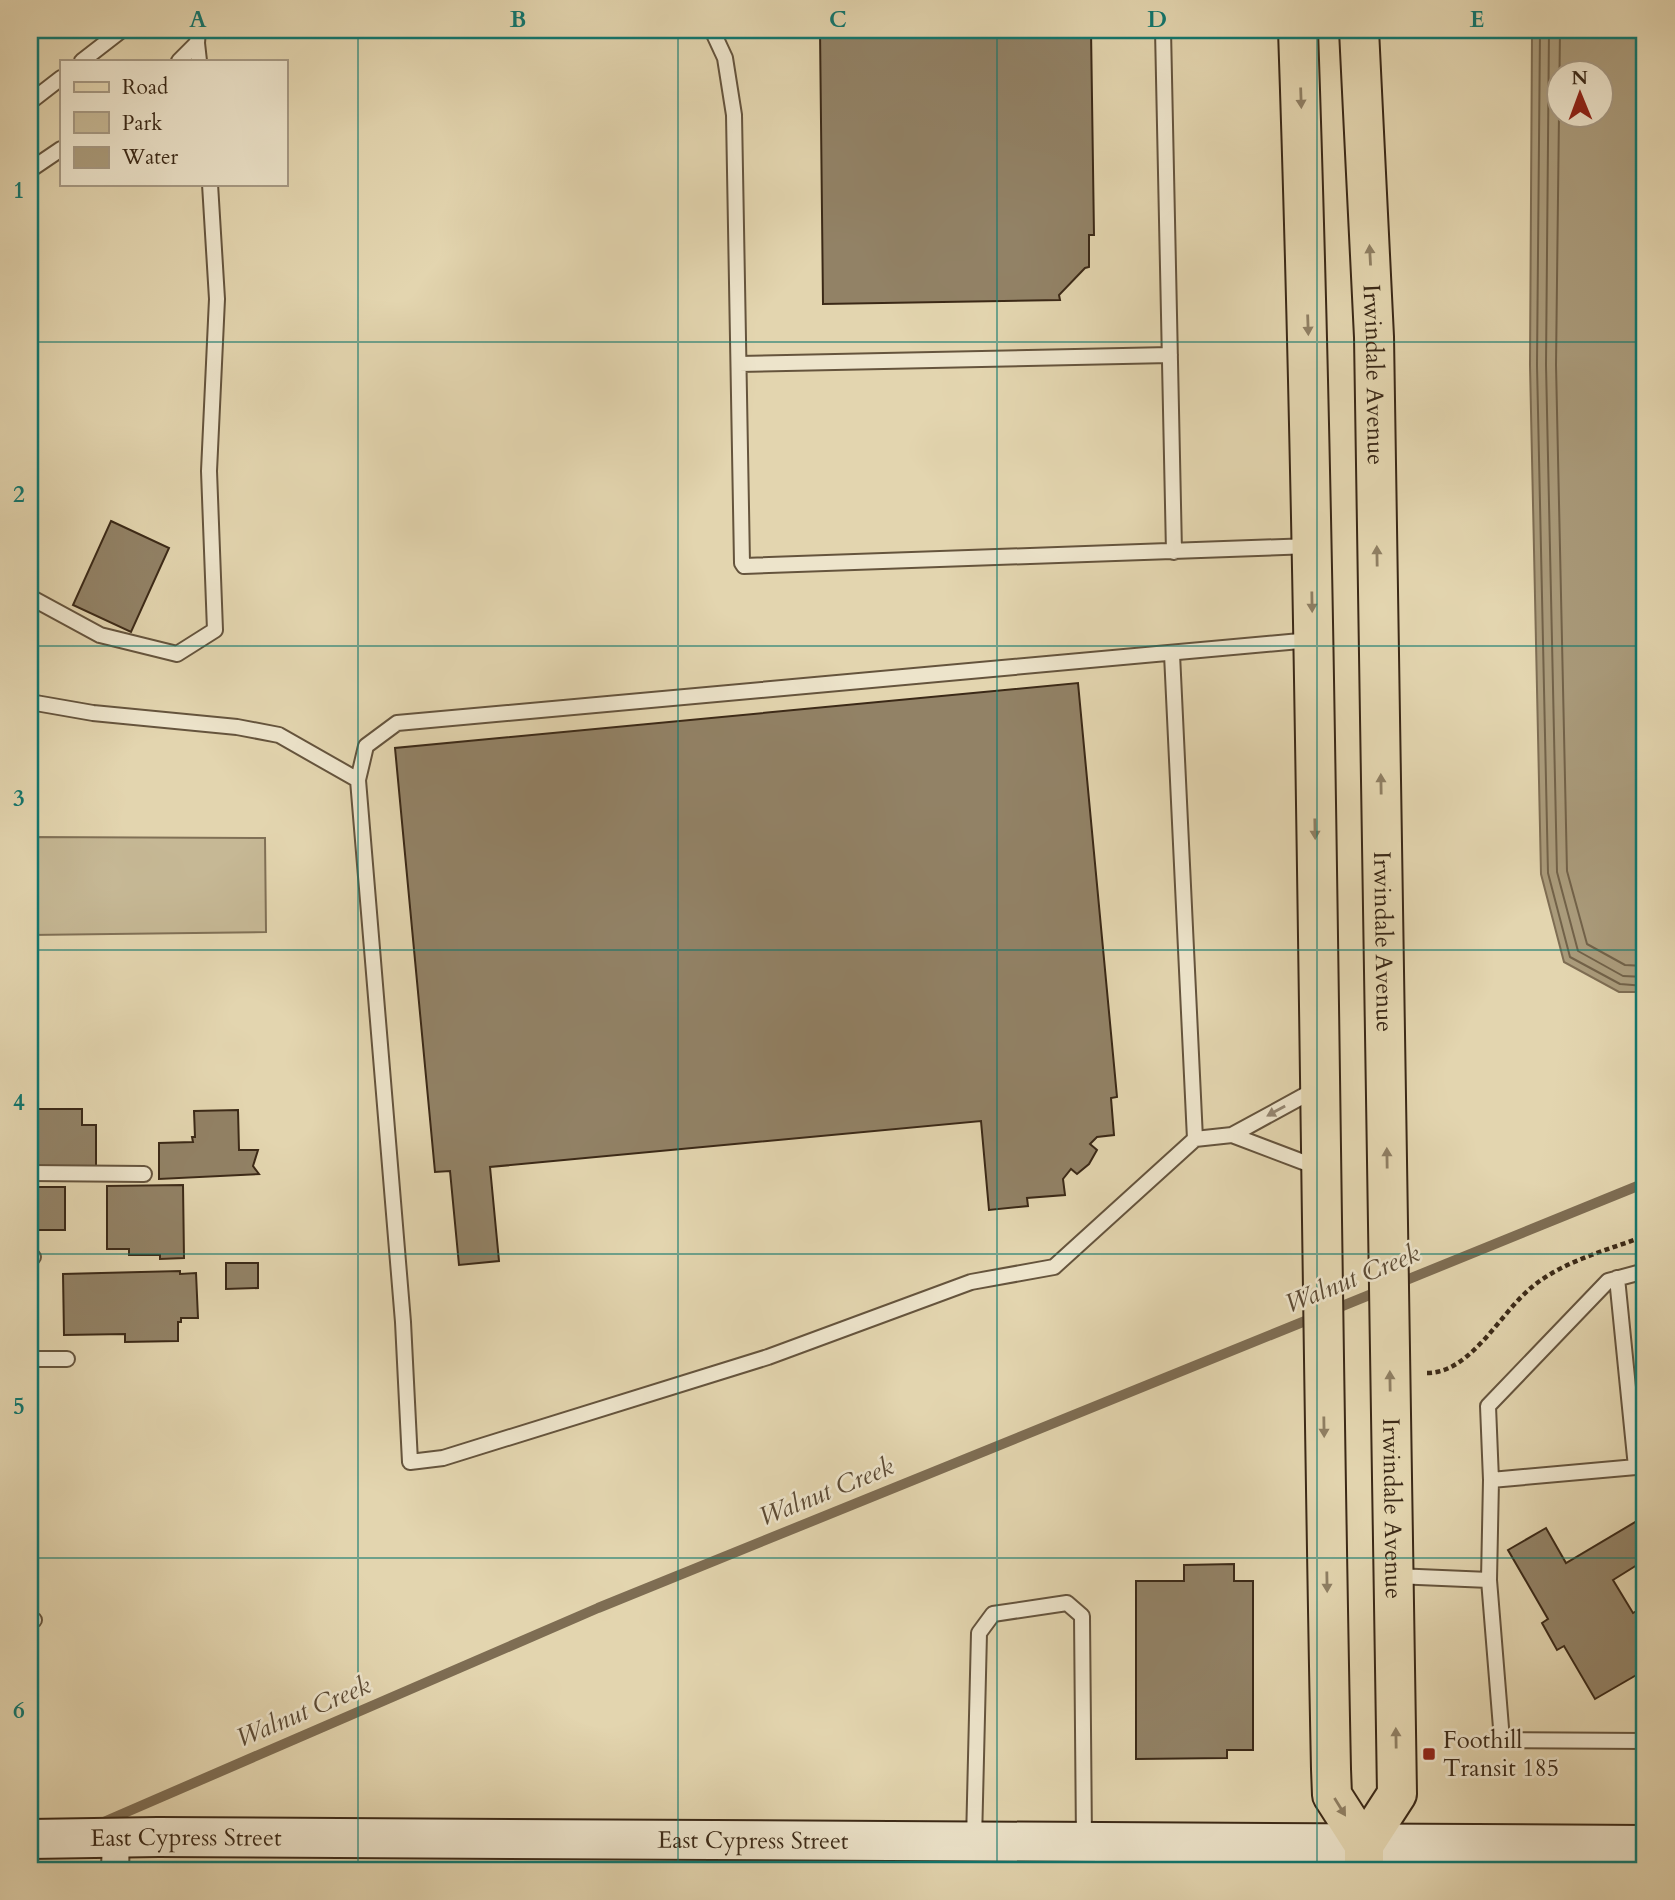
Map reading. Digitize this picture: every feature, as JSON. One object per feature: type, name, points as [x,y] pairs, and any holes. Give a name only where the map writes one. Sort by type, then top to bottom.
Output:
[{"type":"main road","points":[[1298,30],[1309,342],[1321,1249],[1332,1795],[1364,1858]]},
{"type":"main road","name":"Irwindale Avenue","points":[[1359,30],[1374,337],[1397,1794],[1364,1858]]},
{"type":"street","name":"East Cypress Street","points":[[30,1839],[116,1851],[158,1837],[1084,1843],[1364,1858],[1645,1845]]},
{"type":"lane","points":[[83,60],[122,30]]},
{"type":"lane","points":[[712,30],[725,58],[734,115],[744,566],[1311,546]]},
{"type":"lane","points":[[1163,30],[1174,552]]},
{"type":"lane","points":[[180,60],[197,36]]},
{"type":"lane","points":[[197,36],[199,60]]},
{"type":"lane","points":[[30,102],[60,79]]},
{"type":"lane","points":[[30,170],[60,150]]},
{"type":"lane","points":[[30,597],[100,635],[177,654],[215,630],[209,471],[217,299],[211,186]]},
{"type":"lane","points":[[739,364],[1170,355]]},
{"type":"lane","points":[[1313,640],[397,723],[366,746],[358,780],[403,1322],[411,1462],[443,1458],[768,1357],[971,1282],[1054,1267],[1195,1139],[1232,1135],[1319,1087]]},
{"type":"lane","points":[[1172,654],[1195,1139]]},
{"type":"lane","points":[[30,702],[93,713],[237,727],[278,735],[358,780]]},
{"type":"lane","points":[[1232,1135],[1320,1168]]},
{"type":"lane","points":[[30,1173],[145,1174]]},
{"type":"lane","points":[[1645,1271],[1608,1281],[1488,1406],[1491,1480],[1489,1580],[1502,1740],[1645,1741]]},
{"type":"lane","points":[[1491,1480],[1636,1467],[1617,1278]]},
{"type":"lane","points":[[30,1359],[67,1359]]},
{"type":"lane","points":[[1393,1576],[1489,1580]]},
{"type":"lane","points":[[974,1842],[979,1633],[993,1615],[1067,1604],[1082,1616],[1084,1843]]},
{"type":"path","points":[[1390,1354],[1432,1373],[1450,1369],[1464,1360],[1535,1284],[1555,1272],[1645,1236]]},
{"type":"green space","points":[[30,837],[265,838],[266,932],[30,935]]},
{"type":"water","points":[[1535,30],[1645,30],[1645,992],[1619,992],[1564,962],[1541,874],[1530,365],[1532,35]]},
{"type":"building","points":[[820,30],[1091,30],[1094,235],[1089,235],[1089,267],[1059,295],[1060,300],[823,304]]},
{"type":"building","points":[[111,521],[169,548],[131,632],[73,605]]},
{"type":"building","points":[[1078,683],[1117,1097],[1111,1098],[1114,1135],[1097,1137],[1090,1144],[1097,1150],[1089,1164],[1077,1174],[1071,1169],[1063,1179],[1065,1195],[1027,1198],[1028,1206],[989,1210],[981,1121],[490,1167],[499,1261],[459,1265],[450,1171],[435,1172],[395,748]]},
{"type":"building","points":[[82,1109],[82,1125],[96,1125],[96,1168],[31,1168],[30,1111]]},
{"type":"building","points":[[238,1110],[239,1150],[258,1150],[253,1166],[259,1174],[159,1179],[159,1143],[193,1142],[194,1111]]},
{"type":"building","points":[[183,1185],[184,1258],[160,1259],[160,1255],[129,1255],[129,1249],[107,1249],[107,1186]]},
{"type":"building","points":[[30,1187],[65,1187],[65,1230],[30,1230]]},
{"type":"building","points":[[226,1263],[258,1263],[258,1288],[226,1289]]},
{"type":"building","points":[[180,1271],[180,1274],[196,1273],[198,1318],[181,1318],[181,1322],[178,1322],[178,1341],[125,1342],[125,1334],[64,1335],[63,1274]]},
{"type":"building","points":[[1642,1518],[1645,1520],[1645,1560],[1613,1580],[1633,1613],[1645,1606],[1645,1670],[1595,1699],[1564,1646],[1557,1650],[1542,1623],[1548,1619],[1508,1550],[1546,1528],[1566,1563]]},
{"type":"building","points":[[1234,1564],[1234,1581],[1253,1581],[1253,1750],[1227,1750],[1227,1758],[1136,1759],[1136,1581],[1184,1581],[1184,1565]]},
{"type":"waterway","name":"Walnut Creek","points":[[1330,1311],[1645,1183]]},
{"type":"waterway","name":"Walnut Creek","points":[[99,1824],[598,1608],[1315,1317]]},
{"type":"place","name":"Foothill Transit 185","points":[[1429,1754]]}]
